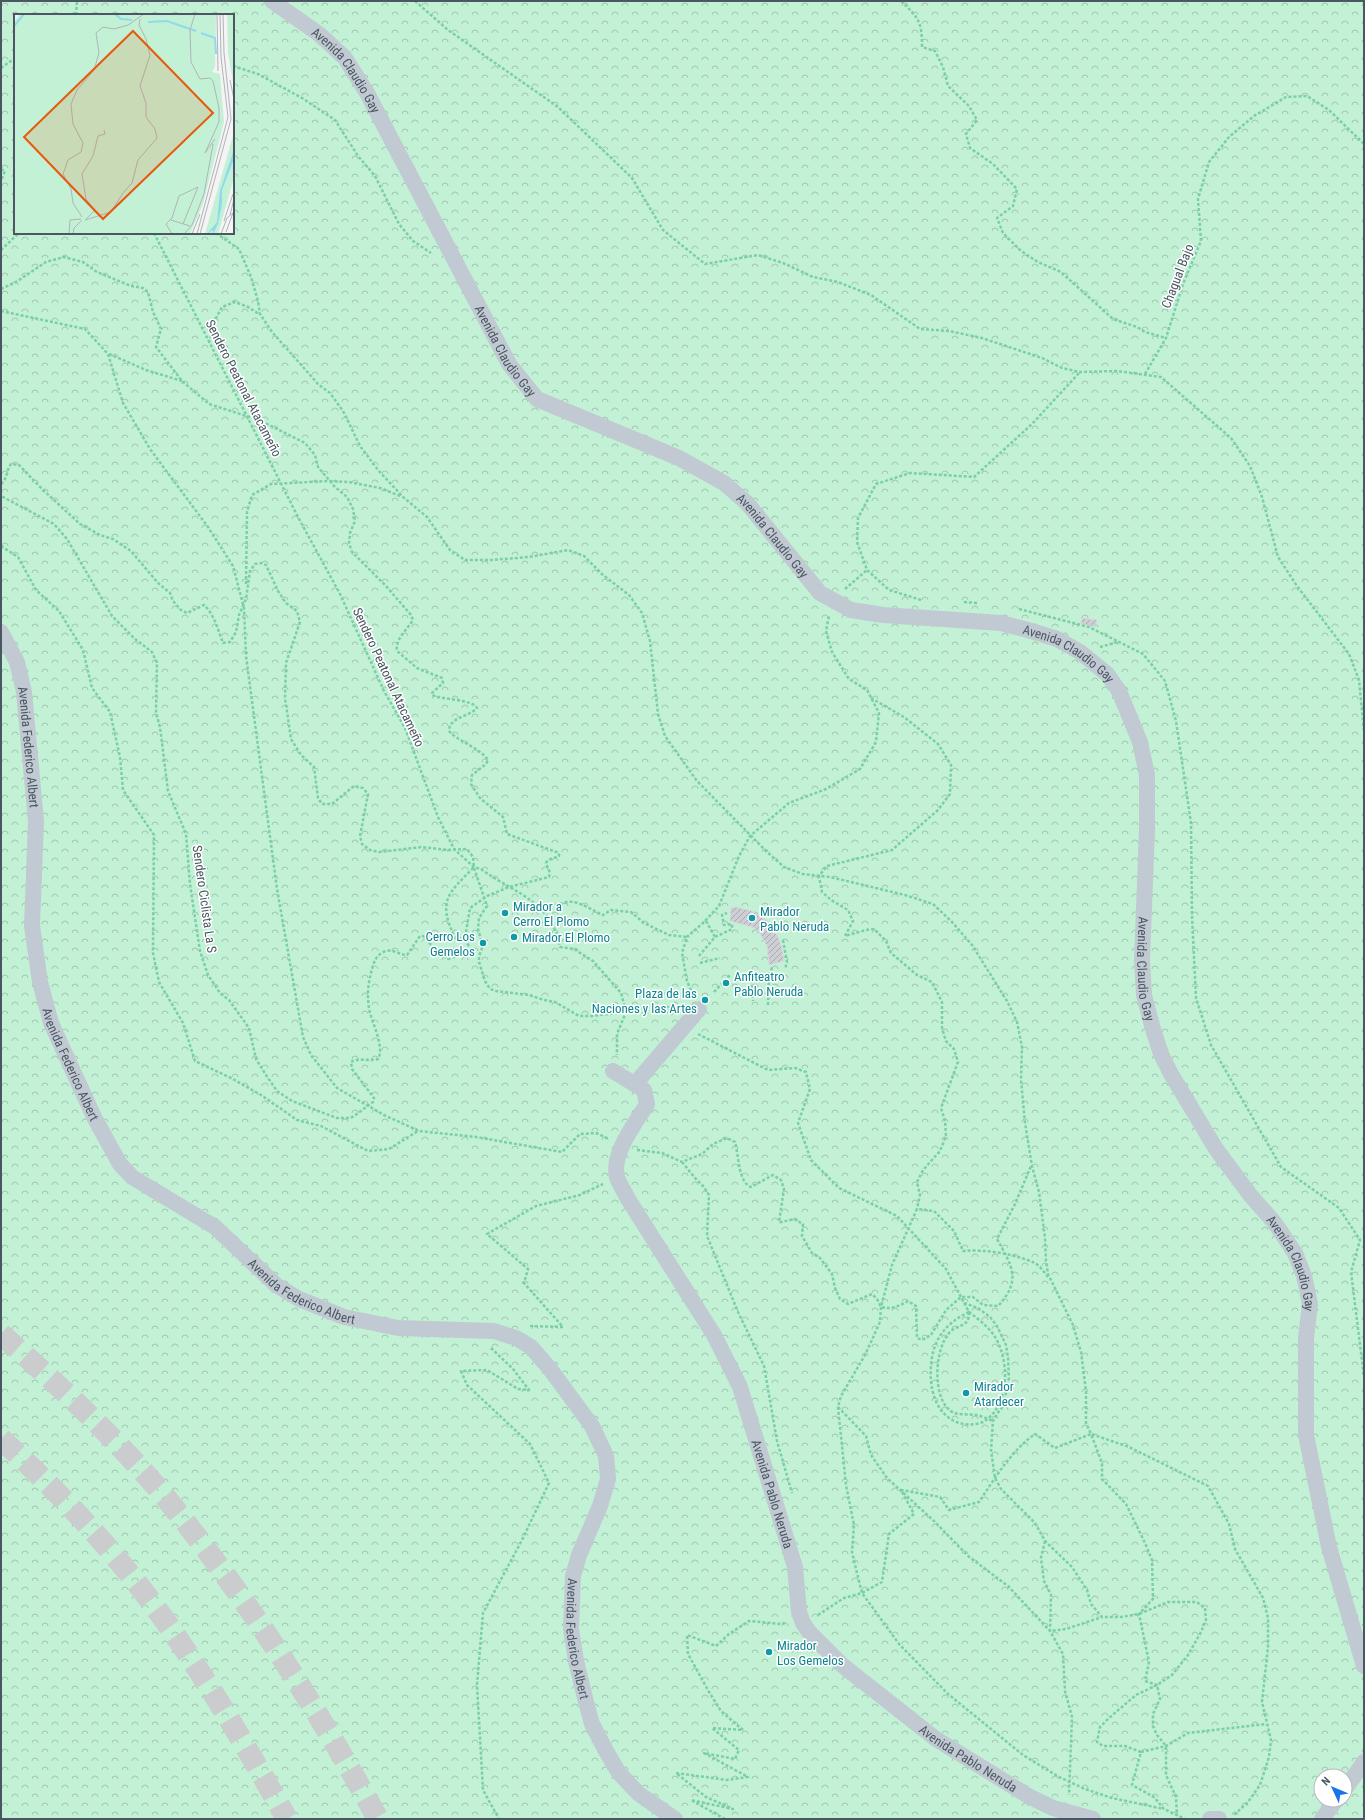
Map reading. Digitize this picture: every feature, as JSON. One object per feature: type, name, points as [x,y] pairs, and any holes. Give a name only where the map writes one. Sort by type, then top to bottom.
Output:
[{"type":"street","name":"Avenida Claudio Gay","points":[[272,1],[319,34],[345,58],[367,93],[509,364],[536,399],[679,458],[724,483],[747,502],[820,593],[851,610],[883,615],[1001,623],[1057,639],[1080,652],[1108,674],[1119,691],[1140,742],[1147,775],[1147,830],[1142,960],[1144,995],[1161,1054],[1171,1074],[1216,1149],[1274,1222],[1295,1253],[1304,1276],[1310,1304],[1306,1338],[1306,1435],[1329,1547],[1364,1666]]},
{"type":"street","name":"Avenida Federico Albert","points":[[1,632],[17,662],[24,692],[36,821],[32,926],[40,982],[51,1023],[94,1117],[120,1164],[132,1177],[215,1227],[276,1285],[299,1299],[344,1317],[398,1328],[494,1331],[516,1338],[531,1347],[569,1393],[592,1426],[606,1456],[608,1479],[600,1506],[579,1555],[573,1576],[571,1603],[571,1629],[576,1661],[592,1724],[619,1773],[639,1794],[675,1819]]},
{"type":"street","points":[[635,1084],[699,1009]]},
{"type":"street","name":"Avenida Pablo Neruda","points":[[613,1071],[644,1090],[648,1104],[618,1153],[616,1164],[617,1177],[628,1199],[714,1335],[740,1387],[795,1567],[799,1612],[809,1619],[809,1632],[838,1661],[936,1739],[1030,1797],[1053,1808],[1093,1819]]},
{"type":"street","points":[[1353,1778],[1364,1762]]},
{"type":"street","points":[[1322,1819],[1330,1808]]},
{"type":"street","points":[[1210,1819],[1219,1819]]},
{"type":"path","points":[[76,14],[77,1]]},
{"type":"path","points":[[415,1],[448,30],[558,107],[632,178],[663,230],[704,264],[758,255],[783,263],[813,277],[838,282],[871,295],[920,329],[949,330],[982,338],[1042,358],[1062,368],[1080,372],[1117,371],[1161,377],[1173,386],[1231,438],[1250,466],[1262,497],[1278,557],[1297,586],[1349,654],[1359,680],[1364,731]]},
{"type":"path","points":[[901,1],[913,13],[922,28],[922,47],[935,51],[943,67],[948,86],[969,106],[977,120],[966,134],[970,148],[993,164],[1017,189],[1013,206],[998,218],[1003,233],[1021,251],[1038,262],[1061,272],[1112,319],[1137,327],[1145,332],[1166,338]]},
{"type":"path","points":[[1,68],[14,59]]},
{"type":"path","points":[[234,66],[258,74],[302,98],[335,120],[358,156],[375,176],[399,224],[413,241],[433,254]]},
{"type":"path","name":"Chagual Bajo","points":[[1145,375],[1166,338],[1184,284],[1201,241],[1198,199],[1209,162],[1229,138],[1254,116],[1286,97],[1307,96],[1329,110],[1364,144]]},
{"type":"path","points":[[1,169],[5,171],[1,181]]},
{"type":"path","points":[[1,250],[18,234]]},
{"type":"path","name":"Sendero Peatonal Atacameño","points":[[154,234],[209,343],[340,594],[384,691],[405,728],[438,817],[455,850],[474,867],[481,869],[539,906],[555,927],[560,947],[574,949],[593,961],[621,993],[626,1012]]},
{"type":"path","points":[[217,234],[239,249],[251,277],[260,314],[272,332],[318,384],[330,393],[343,411],[360,446],[378,470],[403,497],[427,517],[450,550],[465,560],[492,560],[529,557],[568,550],[584,556],[603,575],[629,595],[642,614],[650,641],[658,714],[665,736],[697,781],[750,836],[784,867],[803,874],[819,876],[905,895],[933,904],[952,922],[972,945],[1007,1001],[1017,1022],[1022,1047],[1021,1080],[1024,1123],[1032,1166],[1039,1192],[1045,1238],[1046,1261],[1051,1279],[1073,1325],[1081,1352],[1086,1391],[1086,1423],[1102,1463],[1102,1479],[1126,1504],[1152,1560],[1153,1599],[1139,1614]]},
{"type":"path","points":[[1,289],[26,276],[46,262],[64,257],[83,262],[97,272],[131,286],[143,288],[148,292],[153,312],[161,329],[156,347],[182,381],[209,404],[278,428],[305,443],[315,455],[318,467],[330,481],[348,497],[353,509],[355,521],[350,533],[349,543],[352,552],[386,586],[411,615],[413,620],[398,639],[396,645],[397,651],[417,668],[442,678],[443,683],[432,693],[432,695],[457,701],[470,702],[477,708],[473,713],[452,722],[449,726],[449,731],[453,736],[478,750],[488,760],[486,764],[472,775],[471,784],[480,798],[503,817],[507,834],[559,853],[559,856],[548,860],[546,863],[550,873],[549,877],[509,887],[484,898],[470,908],[465,938],[472,951],[448,959],[439,954],[423,936],[420,936],[407,955],[389,951],[383,952],[375,959],[370,976],[368,995],[371,1017],[381,1052],[378,1059],[372,1061],[356,1060],[351,1062],[350,1067],[373,1095],[373,1102],[368,1106]]},
{"type":"path","points":[[209,343],[215,320],[222,307],[235,302],[260,314]]},
{"type":"path","points":[[1,311],[85,329],[108,354],[146,370],[182,381]]},
{"type":"path","points":[[108,354],[123,403],[150,449],[208,527],[233,566],[243,604],[246,656],[276,881],[303,1038],[311,1055],[337,1088],[368,1106],[418,1131],[476,1137],[562,1152],[580,1134],[596,1133],[628,1148],[662,1154],[682,1162],[709,1195],[706,1236],[738,1312],[764,1366],[777,1441],[792,1494]]},
{"type":"path","points":[[923,600],[889,590],[867,570],[857,542],[858,518],[876,484],[910,473],[974,477],[1032,424],[1080,372]]},
{"type":"path","points":[[1,484],[7,477],[8,468],[11,464],[19,465],[42,489],[80,524],[100,535],[113,539],[131,550],[158,583],[170,593],[173,601],[181,610],[187,613],[204,605],[208,609],[223,643],[230,642],[236,632],[239,615],[246,599],[250,571],[255,564],[262,563],[266,566],[278,592],[286,603],[297,611],[300,622],[286,663],[285,698],[292,739],[301,755],[314,767],[318,798],[322,804],[332,804],[354,786],[363,788],[368,794],[360,836],[362,844],[370,850],[379,852],[422,847],[455,850],[467,849],[474,857],[474,867],[487,906],[479,918],[478,929],[483,946],[479,956],[479,962],[490,988],[496,991],[529,995],[555,1002],[579,1016],[626,1012],[650,1006],[668,1007],[674,1018],[684,1027],[768,1070],[795,1068],[806,1072],[810,1089],[798,1123],[810,1160],[839,1188],[897,1216],[946,1269],[969,1312],[984,1324],[993,1334],[1002,1356],[1004,1368],[1002,1394],[997,1408],[987,1418],[982,1422],[966,1425],[952,1421],[943,1414],[934,1399],[930,1373],[932,1357],[938,1337],[947,1325],[958,1317],[969,1312]]},
{"type":"path","points":[[246,599],[247,512],[252,495],[271,484],[330,481],[349,482],[380,488],[403,497]]},
{"type":"path","name":"Sendero Ciclista La S","points":[[1,496],[54,524],[67,539],[112,616],[135,639],[152,652],[155,658],[157,663],[156,713],[160,727],[168,791],[186,834],[190,884],[200,952],[208,975],[220,993],[229,1000],[249,1028],[256,1059],[277,1091],[292,1101],[342,1118],[354,1116],[368,1106]]},
{"type":"path","points":[[1,546],[18,557],[36,590],[58,611],[83,650],[92,688],[110,712],[120,757],[123,790],[154,835],[153,953],[159,982],[183,1023],[195,1061],[233,1079],[261,1095],[297,1120],[321,1126],[368,1150],[390,1149],[418,1131]]},
{"type":"path","points":[[699,1009],[687,981],[682,954],[687,937],[706,921],[719,906],[739,856],[750,836],[789,803],[826,789],[860,769],[876,742],[879,713],[867,690],[849,679],[832,652],[826,631],[834,600],[867,570]]},
{"type":"path","points":[[957,602],[984,604]]},
{"type":"path","points":[[1012,608],[1026,610],[1089,627],[1143,654],[1165,681],[1176,721],[1191,824],[1192,916],[1196,998],[1211,1045],[1281,1167],[1340,1208],[1360,1240],[1351,1272],[1364,1377]]},
{"type":"path","points":[[871,698],[904,717],[938,744],[951,765],[950,794],[938,810],[892,850],[827,866],[819,876],[822,892],[831,900],[848,910],[853,921],[845,936],[866,930],[874,930],[886,942],[891,953],[917,975],[932,982],[942,1002],[942,1028],[946,1041],[954,1049],[958,1062],[941,1108],[945,1121],[946,1136],[940,1151],[923,1170],[917,1182],[920,1196],[917,1209],[892,1265],[881,1307],[880,1322],[865,1355],[844,1389],[838,1406],[846,1485],[854,1525],[852,1552],[862,1592],[899,1644],[948,1694],[1023,1755],[1070,1782],[1112,1798],[1164,1809],[1185,1819]]},
{"type":"path","points":[[465,938],[455,938],[446,914],[447,902],[451,890],[474,867]]},
{"type":"path","points":[[539,906],[551,907],[568,902],[575,902],[603,915],[611,910],[631,912],[644,923],[669,935],[687,937]]},
{"type":"path","points":[[699,956],[715,937],[732,929],[732,924],[724,925],[722,915],[727,913]]},
{"type":"path","points":[[706,921],[715,937]]},
{"type":"path","points":[[783,940],[787,962],[785,969]]},
{"type":"path","points":[[700,963],[720,958]]},
{"type":"path","points":[[768,1005],[769,978],[772,968]]},
{"type":"path","points":[[714,992],[731,974]]},
{"type":"path","points":[[751,980],[753,1001]]},
{"type":"path","points":[[613,1071],[617,1054],[617,1034],[626,1012]]},
{"type":"path","points":[[682,1162],[702,1154],[713,1144],[727,1138],[735,1142],[739,1156],[740,1174],[746,1185],[751,1187],[773,1175],[781,1180],[784,1189],[779,1222],[794,1219],[803,1224],[802,1236],[812,1253],[820,1258],[832,1274],[835,1288],[840,1300],[848,1304],[872,1294],[878,1299],[881,1307]]},
{"type":"path","points":[[881,1307],[897,1308],[908,1301],[916,1306],[917,1338],[922,1340],[931,1335],[946,1310],[961,1297],[973,1297],[983,1305],[998,1306],[1008,1296],[1012,1281],[1013,1269],[997,1239],[1032,1166]]},
{"type":"path","points":[[531,1347],[526,1326],[563,1327],[524,1283],[528,1269],[487,1234],[536,1206],[580,1195],[617,1177]]},
{"type":"path","points":[[917,1209],[934,1211],[954,1231],[963,1251],[977,1250],[1006,1255],[1036,1264],[1051,1279]]},
{"type":"path","points":[[964,1303],[978,1308],[990,1317],[997,1326],[1006,1345],[1009,1378],[1004,1403],[993,1421],[991,1450],[995,1478],[1001,1489],[1035,1523],[1045,1541],[1072,1567],[1087,1590],[1091,1604],[1102,1616]]},
{"type":"path","points":[[969,1312],[969,1316],[964,1325],[949,1332],[941,1345],[938,1364],[938,1384],[941,1398],[947,1407],[954,1412],[975,1415],[993,1421]]},
{"type":"path","points":[[495,1346],[488,1346],[513,1368],[529,1390],[518,1389],[487,1370],[461,1371],[467,1385],[530,1444],[549,1483],[522,1540],[483,1613],[477,1685],[483,1790],[499,1819]]},
{"type":"path","points":[[838,1406],[866,1436],[871,1455],[886,1478],[934,1521],[968,1556],[1008,1586],[1050,1631],[1063,1654],[1065,1691],[1072,1717],[1069,1796],[1062,1799]]},
{"type":"path","points":[[901,1490],[940,1497],[949,1510],[979,1502],[995,1478],[1023,1443],[1035,1434],[1055,1448],[1091,1434],[1129,1447],[1208,1486],[1229,1524],[1235,1549],[1263,1598],[1268,1618],[1268,1647],[1262,1702],[1271,1740],[1269,1757],[1260,1785],[1248,1802],[1230,1819]]},
{"type":"path","points":[[725,1819],[691,1800],[733,1809],[706,1797],[676,1773],[727,1780],[748,1777],[704,1753],[735,1759],[739,1750],[712,1728],[743,1730],[721,1711],[709,1692],[688,1654],[687,1635],[716,1646],[729,1634],[749,1621],[781,1624],[809,1619],[819,1615],[844,1598],[862,1592],[882,1582],[889,1534],[914,1514],[901,1490]]},
{"type":"path","points":[[1045,1541],[1041,1558],[1044,1581],[1051,1595],[1050,1631]]},
{"type":"path","points":[[1050,1631],[1066,1629],[1102,1616],[1121,1617],[1139,1614],[1168,1602],[1197,1602],[1205,1608],[1206,1620],[1188,1655],[1172,1675],[1136,1696],[1109,1718],[1100,1727],[1097,1742],[1103,1746],[1125,1746],[1141,1752],[1166,1746],[1188,1733],[1266,1724]]},
{"type":"path","points":[[1139,1614],[1149,1662],[1145,1681],[1157,1685]]},
{"type":"path","points":[[1157,1685],[1160,1699],[1153,1714],[1153,1726],[1166,1746],[1166,1775],[1176,1797],[1177,1815]]},
{"type":"path","points":[[1141,1752],[1132,1785],[1154,1796],[1164,1809]]},
{"type":"green space","points":[[1,1],[1364,1],[1364,1819],[1,1819]]},
{"type":"building","points":[[1082,618],[1097,620],[1096,627],[1081,624]]},
{"type":"building","points":[[736,907],[752,911],[768,921],[778,937],[782,948],[784,961],[769,965],[767,946],[759,932],[752,927],[730,921],[731,908]]},
{"type":"tunnel","points":[[1,1334],[48,1376],[116,1442],[158,1489],[206,1549],[259,1623],[309,1700],[378,1819]]},
{"type":"tunnel","points":[[1,1439],[84,1521],[122,1565],[158,1611],[193,1661],[241,1739],[287,1819]]},
{"type":"place","name":"Mirador a Cerro El Plomo","points":[[505,913]]},
{"type":"place","name":"Mirador Pablo Neruda","points":[[752,918]]},
{"type":"place","name":"Mirador El Plomo","points":[[514,937]]},
{"type":"place","name":"Cerro Los Gemelos","points":[[483,943]]},
{"type":"place","name":"Anfiteatro Pablo Neruda","points":[[726,983]]},
{"type":"place","name":"Plaza de las Naciones y las Artes","points":[[705,1000]]},
{"type":"place","name":"Mirador Atardecer","points":[[966,1393]]},
{"type":"place","name":"Mirador Los Gemelos","points":[[769,1652]]}]
